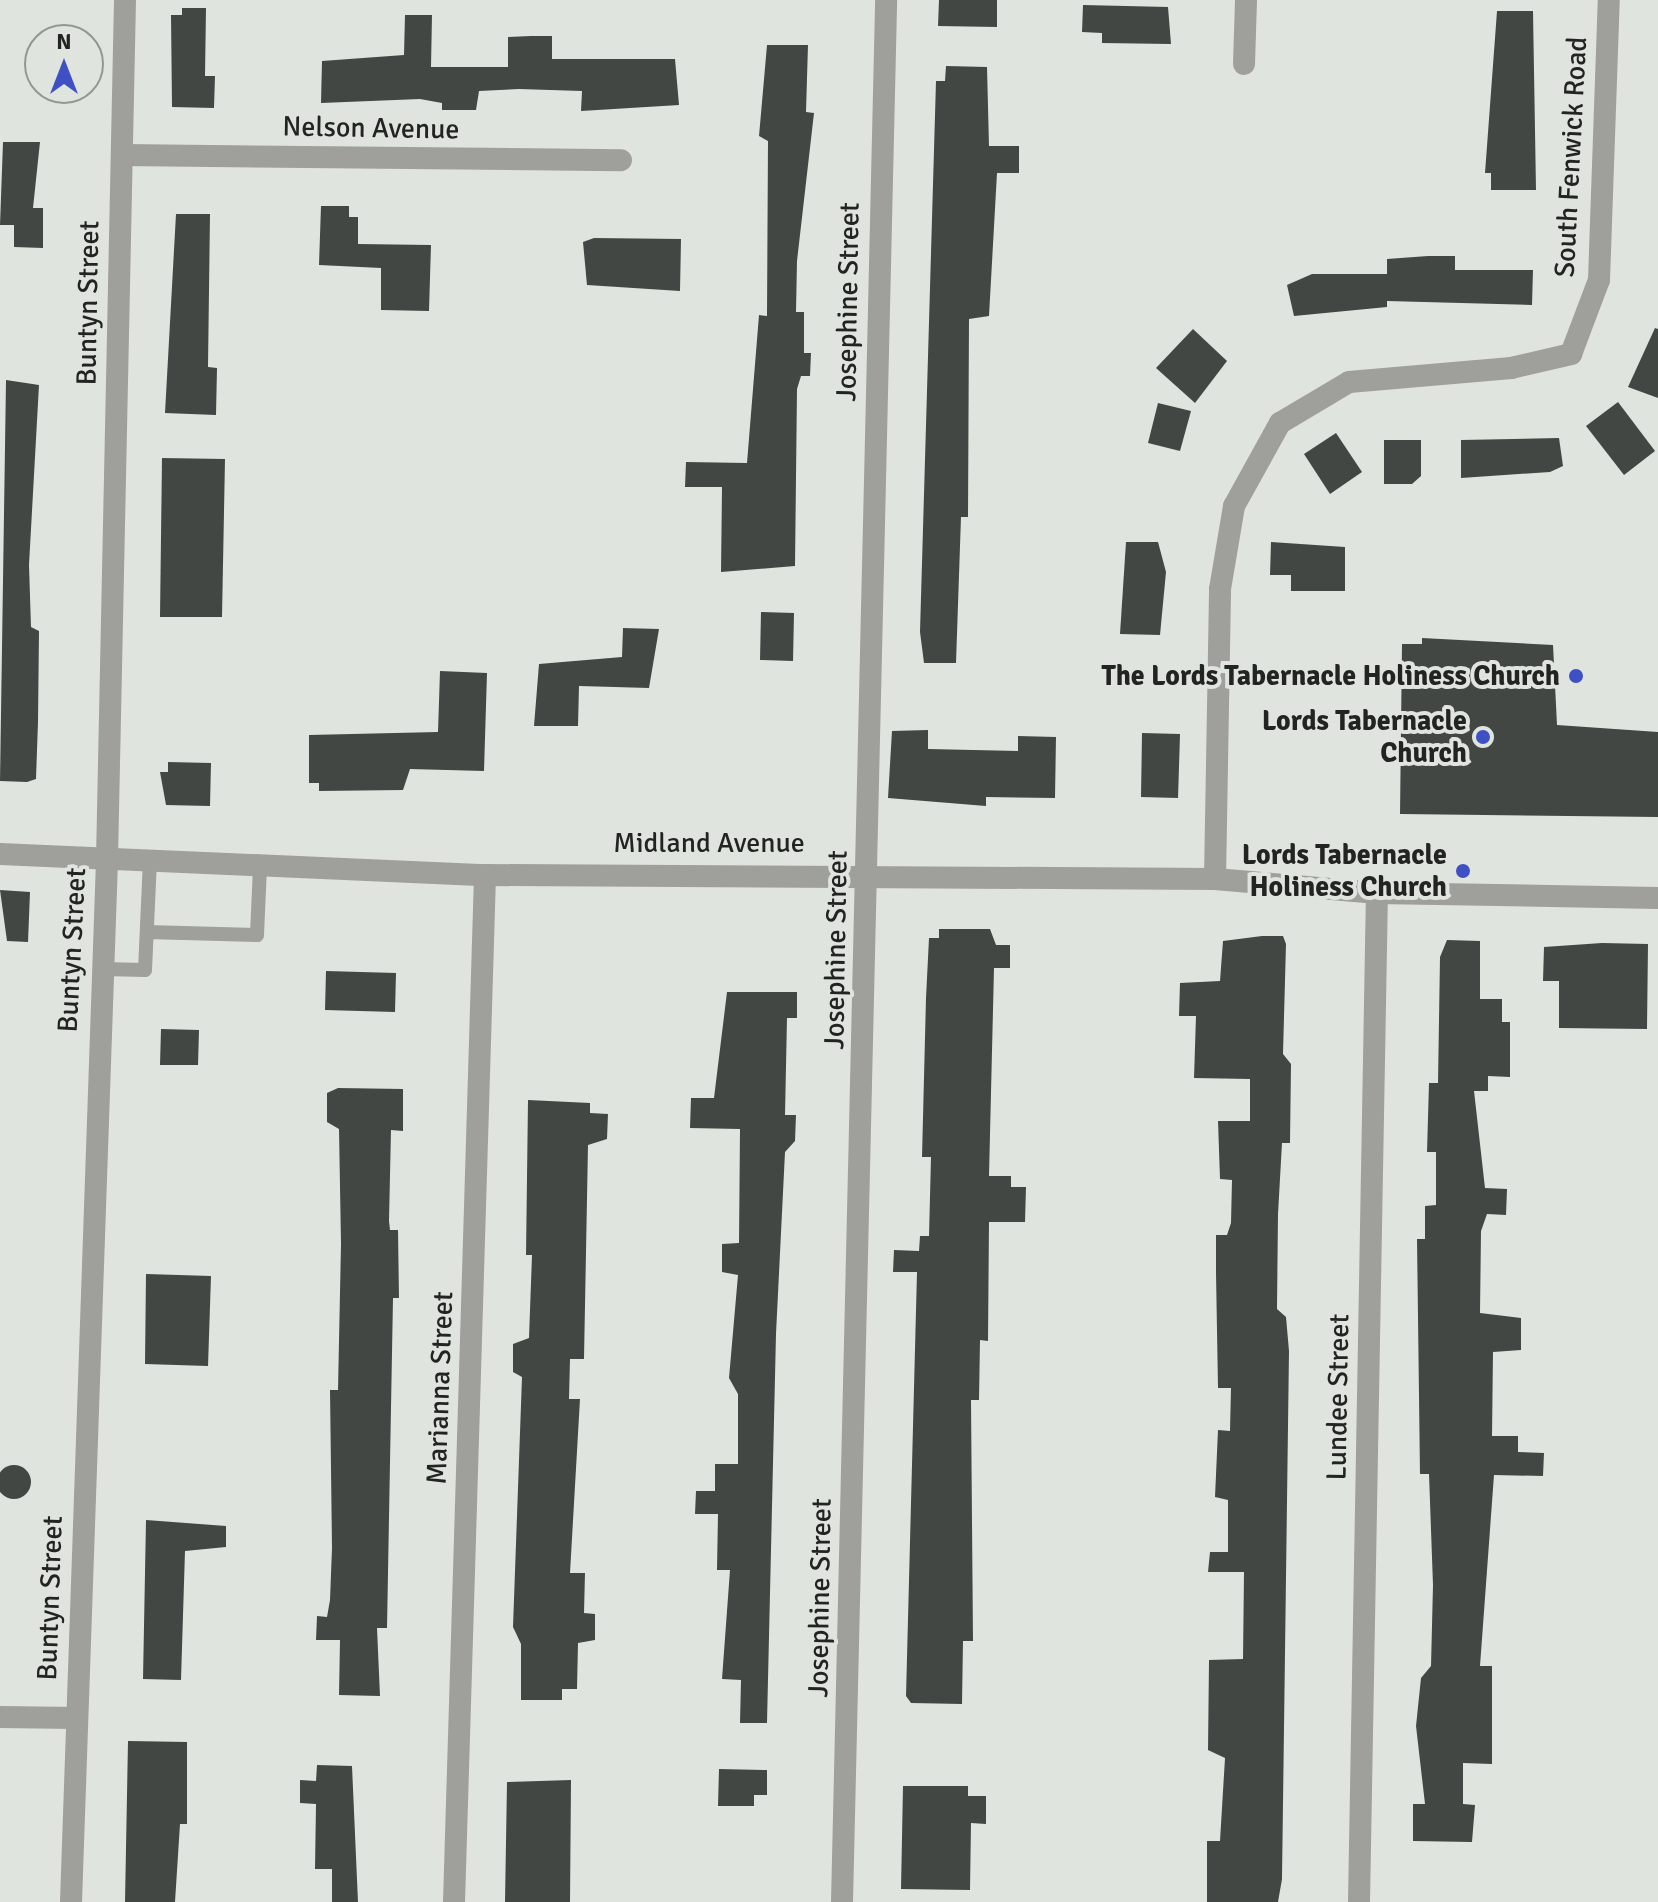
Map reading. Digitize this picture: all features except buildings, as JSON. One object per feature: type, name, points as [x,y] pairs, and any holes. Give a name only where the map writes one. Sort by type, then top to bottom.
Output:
[{"type":"street","name":"Buntyn Street","points":[[71,1902],[107,859],[125,0]]},
{"type":"street","name":"Josephine Street","points":[[842,1902],[869,874],[886,0]]},
{"type":"street","points":[[1244,64],[1246,0]]},
{"type":"street","name":"South Fenwick Road","points":[[1215,879],[1220,589],[1234,506],[1280,423],[1349,382],[1511,368],[1571,354],[1599,280],[1609,0]]},
{"type":"street","name":"Nelson Avenue","points":[[122,155],[621,160]]},
{"type":"street","name":"Midland Avenue","points":[[0,854],[485,875],[869,874],[1215,879],[1377,893],[1658,898]]},
{"type":"street","name":"Marianna Street","points":[[454,1902],[485,875]]},
{"type":"street","name":"Lundee Street","points":[[1359,1902],[1377,893]]},
{"type":"street","points":[[0,1717],[76,1718]]},
{"type":"lane","points":[[102,969],[145,970],[150,861]]},
{"type":"lane","points":[[147,932],[257,935],[260,866]]},
{"type":"place","name":"The Lords Tabernacle Holiness Church","points":[[1576,676]]},
{"type":"place","name":"Lords Tabernacle Church","points":[[1483,737]]},
{"type":"place","name":"Lords Tabernacle Holiness Church","points":[[1463,871]]}]
